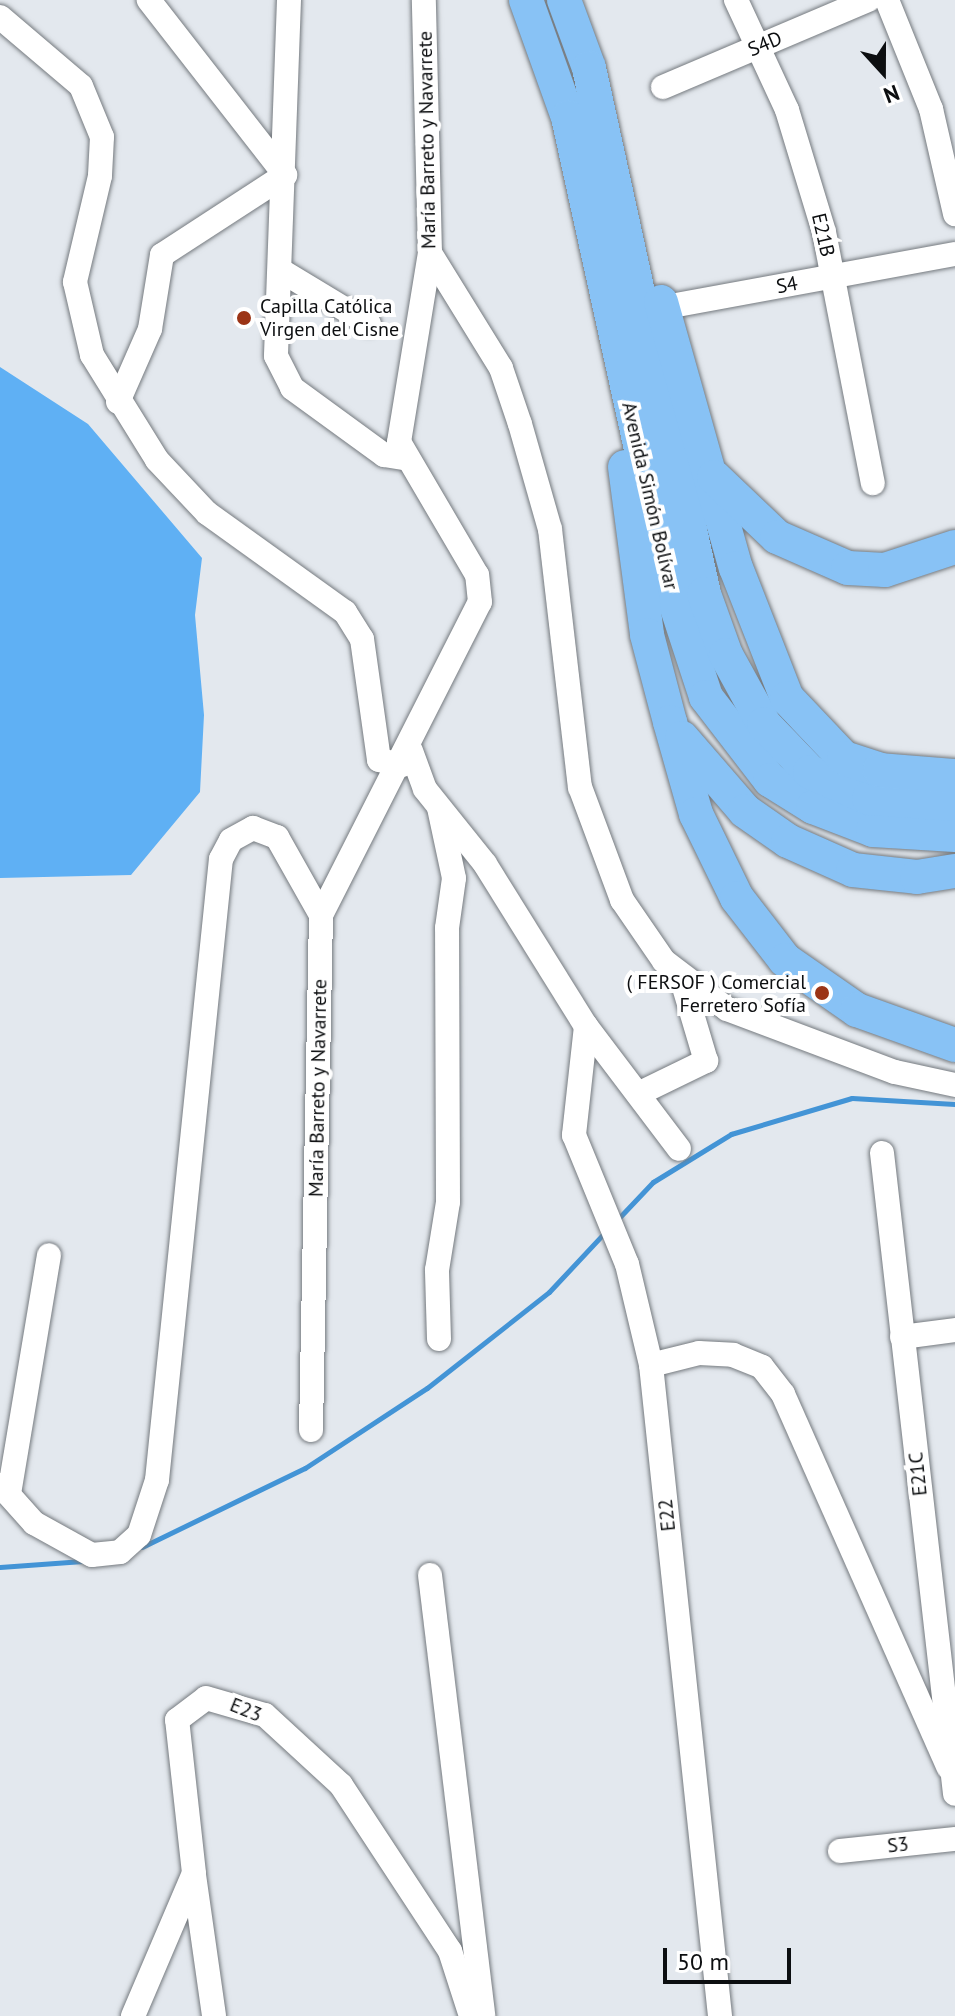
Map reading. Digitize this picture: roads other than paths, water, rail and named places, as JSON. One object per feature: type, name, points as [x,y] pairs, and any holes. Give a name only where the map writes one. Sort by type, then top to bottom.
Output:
[{"type":"highway","name":"Avenida Simón Bolívar","points":[[526,0],[568,117],[608,315],[675,602],[706,697],[770,780],[813,807],[873,830],[955,835]]},
{"type":"highway","name":"Avenida Simón Bolívar","points":[[564,0],[589,68],[637,275],[704,594],[726,655],[764,724],[810,772],[869,798],[955,804]]},
{"type":"highway","points":[[637,275],[666,307],[762,647],[804,719],[844,758],[880,770],[955,776]]},
{"type":"highway","points":[[608,315],[647,635],[706,840],[737,898],[785,960],[857,1010],[955,1045]]},
{"type":"highway","points":[[712,474],[777,537],[848,568],[885,570],[955,547]]},
{"type":"highway","points":[[670,722],[707,772],[788,841],[853,870],[917,877],[955,871]]},
{"type":"street","points":[[149,0],[285,175]]},
{"type":"street","points":[[289,0],[280,270],[281,374],[384,455],[403,458]]},
{"type":"street","name":"María Barreto y Navarrete","points":[[311,1430],[321,915],[407,758],[480,602],[477,575],[403,458],[399,424],[430,253],[424,0]]},
{"type":"street","name":"E21B","points":[[736,0],[760,46],[802,155],[832,276],[873,483]]},
{"type":"street","name":"S4D","points":[[663,87],[868,0]]},
{"type":"street","points":[[887,0],[931,109],[955,214]]},
{"type":"street","points":[[0,17],[81,86],[102,137],[100,176],[75,282],[92,355],[118,402],[157,460],[207,513],[345,612],[362,639],[379,760],[407,758],[439,808],[485,864],[586,1026],[679,1149]]},
{"type":"street","points":[[118,402],[150,329],[162,255],[285,175]]},
{"type":"street","points":[[430,253],[501,368],[550,529],[589,826],[622,900],[681,977],[727,1009],[895,1072],[955,1085]]},
{"type":"street","name":"S4","points":[[666,307],[955,254]]},
{"type":"street","points":[[280,270],[369,324]]},
{"type":"street","points":[[439,808],[454,878],[447,928],[448,1202],[437,1270],[439,1339]]},
{"type":"street","points":[[49,1255],[4,1490],[34,1523],[92,1555],[120,1552],[139,1535],[157,1480],[221,859],[231,840],[253,828],[277,837],[321,915]]},
{"type":"street","points":[[638,1094],[706,1061],[681,977]]},
{"type":"street","name":"E22","points":[[586,1026],[574,1135],[627,1264],[651,1365],[720,2016]]},
{"type":"street","name":"E21C","points":[[882,1153],[954,1785]]},
{"type":"street","points":[[902,1337],[955,1330]]},
{"type":"street","points":[[651,1365],[699,1353],[733,1355],[762,1367],[783,1394],[954,1785]]},
{"type":"street","points":[[430,1575],[483,2016]]},
{"type":"street","points":[[930,1587],[955,1584]]},
{"type":"street","name":"E23","points":[[133,2016],[194,1873],[177,1720],[206,1698],[237,1702],[265,1715],[341,1785],[450,1951],[471,2016]]},
{"type":"street","name":"S3","points":[[840,1851],[955,1839]]},
{"type":"street","points":[[194,1873],[214,2016]]},
{"type":"waterway","points":[[616,1221],[653,1182],[731,1134],[852,1098],[955,1104]]},
{"type":"waterway","points":[[142,1547],[305,1468],[427,1388],[549,1292],[606,1231]]},
{"type":"waterway","points":[[0,1567],[83,1561]]},
{"type":"place","name":"Capilla Católica Virgen del Cisne","points":[[244,318]]},
{"type":"place","name":"( FERSOF ) Comercial Ferretero Sofía","points":[[822,993]]}]
